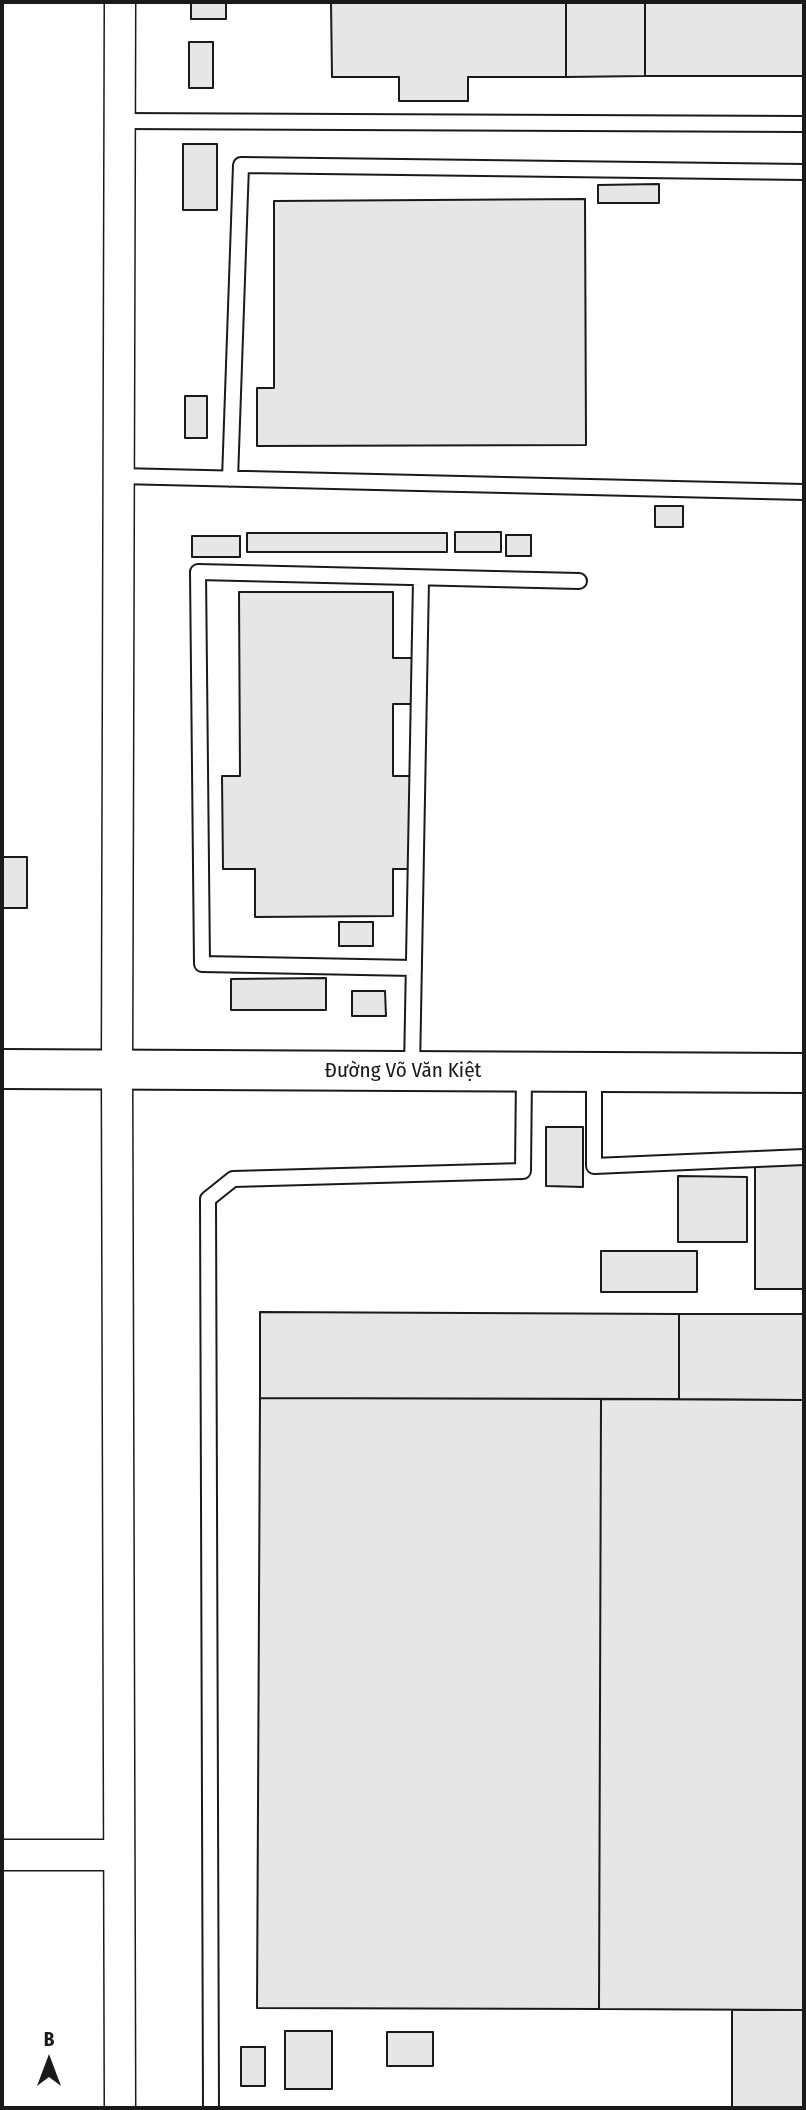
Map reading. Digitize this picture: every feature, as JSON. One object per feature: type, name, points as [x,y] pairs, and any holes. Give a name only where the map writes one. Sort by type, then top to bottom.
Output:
[{"type":"street","points":[[120,2],[117,1069],[120,2108]]},
{"type":"street","name":"Đường Võ Văn Kiệt","points":[[2,1069],[804,1073]]},
{"type":"street","points":[[2,1855],[119,1855]]},
{"type":"lane","points":[[120,121],[804,124]]},
{"type":"lane","points":[[230,478],[241,165],[804,172]]},
{"type":"lane","points":[[119,476],[804,492]]},
{"type":"lane","points":[[414,968],[202,964],[198,572],[579,581]]},
{"type":"lane","points":[[412,1071],[421,579]]},
{"type":"lane","points":[[211,2108],[208,1199],[233,1179],[523,1171],[524,1071]]},
{"type":"lane","points":[[594,1072],[594,1166],[804,1157]]},
{"type":"building","points":[[191,2],[226,2],[226,19],[191,19]]},
{"type":"building","points":[[331,2],[566,2],[566,77],[468,77],[468,101],[399,101],[399,77],[332,77]]},
{"type":"building","points":[[566,2],[645,2],[645,76],[566,77]]},
{"type":"building","points":[[645,2],[804,2],[804,76],[645,76]]},
{"type":"building","points":[[189,42],[213,42],[213,88],[189,88]]},
{"type":"building","points":[[183,144],[217,144],[217,210],[183,210]]},
{"type":"building","points":[[659,184],[659,203],[598,203],[598,185]]},
{"type":"building","points":[[585,199],[586,445],[257,446],[257,388],[274,388],[274,201]]},
{"type":"building","points":[[185,396],[207,396],[207,438],[185,438]]},
{"type":"building","points":[[655,506],[683,506],[683,527],[655,527]]},
{"type":"building","points":[[455,532],[501,532],[501,552],[455,552]]},
{"type":"building","points":[[247,533],[447,533],[447,552],[247,552]]},
{"type":"building","points":[[506,535],[531,535],[531,556],[506,556]]},
{"type":"building","points":[[192,536],[240,536],[240,557],[192,557]]},
{"type":"building","points":[[239,592],[393,592],[393,658],[417,658],[417,704],[393,704],[393,776],[412,776],[412,869],[393,869],[393,916],[255,917],[255,869],[223,869],[222,776],[240,776]]},
{"type":"building","points":[[2,857],[27,857],[27,908],[2,908]]},
{"type":"building","points":[[339,922],[373,922],[373,946],[339,946]]},
{"type":"building","points":[[326,978],[326,1010],[231,1010],[231,979]]},
{"type":"building","points":[[352,991],[385,991],[386,1016],[352,1016]]},
{"type":"building","points":[[546,1127],[583,1127],[583,1187],[546,1186]]},
{"type":"building","points":[[755,1164],[804,1164],[804,1289],[755,1289]]},
{"type":"building","points":[[678,1176],[747,1177],[747,1242],[678,1242]]},
{"type":"building","points":[[601,1251],[697,1251],[697,1292],[601,1292]]},
{"type":"building","points":[[260,1312],[679,1314],[679,1399],[260,1398]]},
{"type":"building","points":[[679,1314],[804,1314],[804,1400],[679,1399]]},
{"type":"building","points":[[260,1398],[601,1399],[599,2009],[257,2008]]},
{"type":"building","points":[[601,1399],[804,1400],[804,2010],[599,2009]]},
{"type":"building","points":[[732,2010],[804,2010],[804,2108],[732,2108]]},
{"type":"building","points":[[285,2031],[332,2031],[332,2089],[285,2089]]},
{"type":"building","points":[[387,2032],[433,2032],[433,2066],[387,2066]]},
{"type":"building","points":[[241,2047],[265,2047],[265,2086],[241,2086]]}]
